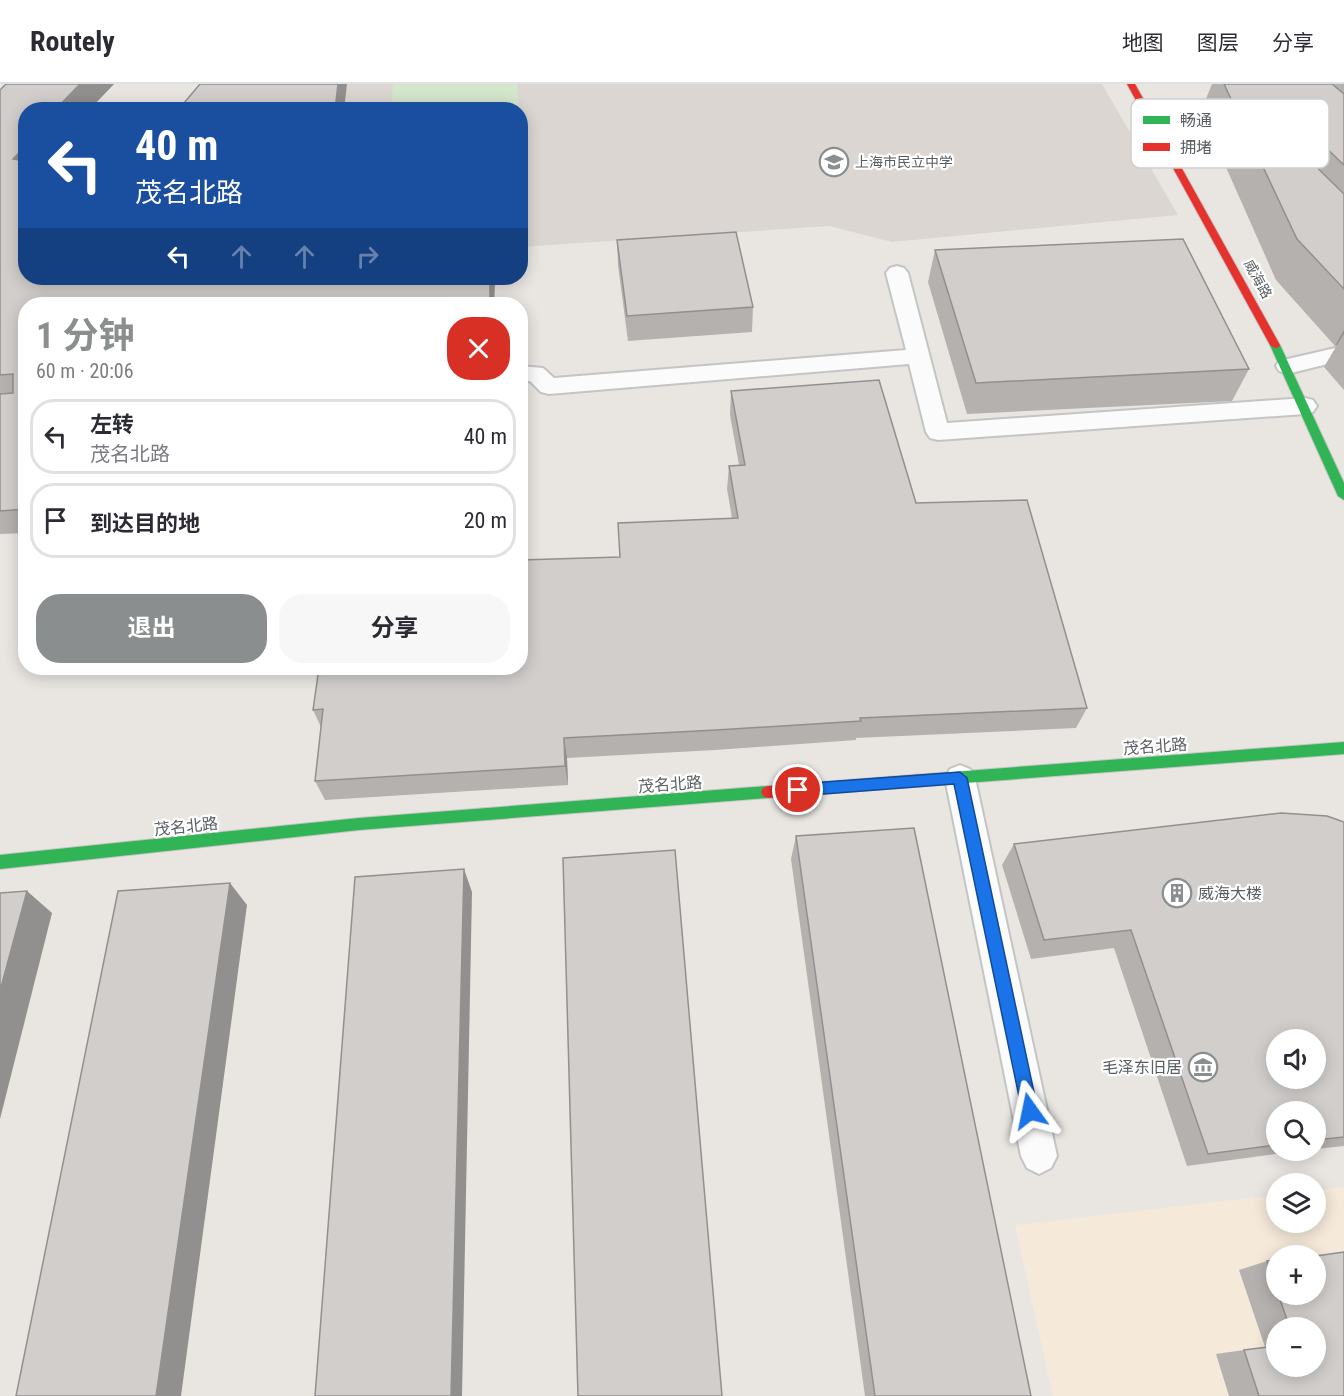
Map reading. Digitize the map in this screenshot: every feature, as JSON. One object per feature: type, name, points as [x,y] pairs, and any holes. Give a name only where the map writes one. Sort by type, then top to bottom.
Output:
[{"type":"street","name":"威海路","points":[[1131,84],[1139,99]]},
{"type":"street","name":"威海路","points":[[1177,168],[1287,366],[1344,496]]},
{"type":"street","name":"茂名北路","points":[[0,862],[359,824],[1344,748]]},
{"type":"lane","points":[[897,273],[938,432],[1305,406]]},
{"type":"lane","points":[[1287,366],[1344,353]]},
{"type":"lane","points":[[528,373],[535,373],[549,386],[919,356]]},
{"type":"lane","points":[[960,778],[1040,1156]]},
{"type":"shaded area","name":"上海市民立中学","points":[[289,84],[1102,84],[1131,134],[1131,168],[1151,168],[1178,215],[892,242],[829,226],[528,247],[528,102],[286,102]]},
{"type":"shaded area","points":[[1344,1187],[1344,1396],[1053,1396],[1015,1225],[1266,1196],[1266,1233],[1326,1233],[1326,1189]]},
{"type":"green space","points":[[393,84],[517,84],[518,102],[392,102]]},
{"type":"building","points":[[6,84],[80,84],[63,102],[18,102],[18,154],[13,159],[18,160],[18,285],[490,285],[490,297],[18,297],[18,510],[0,511],[0,394],[13,393],[13,374],[0,375],[0,90]]},
{"type":"building","points":[[200,84],[338,84],[336,102],[185,102]]},
{"type":"building","points":[[1224,84],[1332,84],[1344,94],[1344,165],[1329,151],[1329,99],[1231,99]]},
{"type":"building","points":[[1264,168],[1318,168],[1344,194],[1344,289],[1297,239]]},
{"type":"building","points":[[736,232],[753,307],[627,316],[617,240]]},
{"type":"building","points":[[1183,239],[1249,369],[976,383],[935,250]]},
{"type":"building","points":[[879,380],[916,503],[1027,500],[1087,708],[860,718],[861,721],[564,738],[565,766],[315,781],[323,709],[313,710],[318,675],[528,675],[528,560],[620,557],[618,523],[738,518],[729,466],[745,465],[731,391]]},
{"type":"building","points":[[1281,813],[1327,816],[1344,822],[1344,1137],[1326,1139],[1326,1101],[1266,1101],[1266,1146],[1208,1154],[1131,930],[1044,940],[1014,844]]},
{"type":"building","points":[[914,828],[1031,1396],[875,1396],[796,836]]},
{"type":"building","points":[[675,850],[722,1396],[578,1396],[563,858]]},
{"type":"building","points":[[464,869],[451,1396],[315,1396],[355,877]]},
{"type":"building","points":[[230,883],[156,1396],[16,1396],[118,891]]},
{"type":"building","points":[[27,891],[0,991],[0,893]]},
{"type":"building","points":[[1344,1252],[1344,1396],[1259,1396],[1244,1350],[1266,1347],[1266,1377],[1326,1377],[1326,1317],[1286,1317],[1282,1305],[1326,1305],[1326,1255]]},
{"type":"traffic: fast","points":[[1275,345],[1344,496]]},
{"type":"traffic: fast","points":[[926,780],[1344,748]]},
{"type":"traffic: fast","points":[[0,862],[359,824],[768,792]]},
{"type":"traffic: jam","points":[[1131,84],[1139,99]]},
{"type":"traffic: jam","points":[[1177,168],[1275,345]]},
{"type":"traffic: jam","points":[[768,792],[926,780]]},
{"type":"place","name":"上海市民立中学","points":[[834,162]]},
{"type":"place","name":"威海大楼","points":[[1177,893]]},
{"type":"place","name":"毛泽东旧居","points":[[1203,1067]]},
{"type":"route","points":[[798,790],[960,778],[1030,1111]]}]
